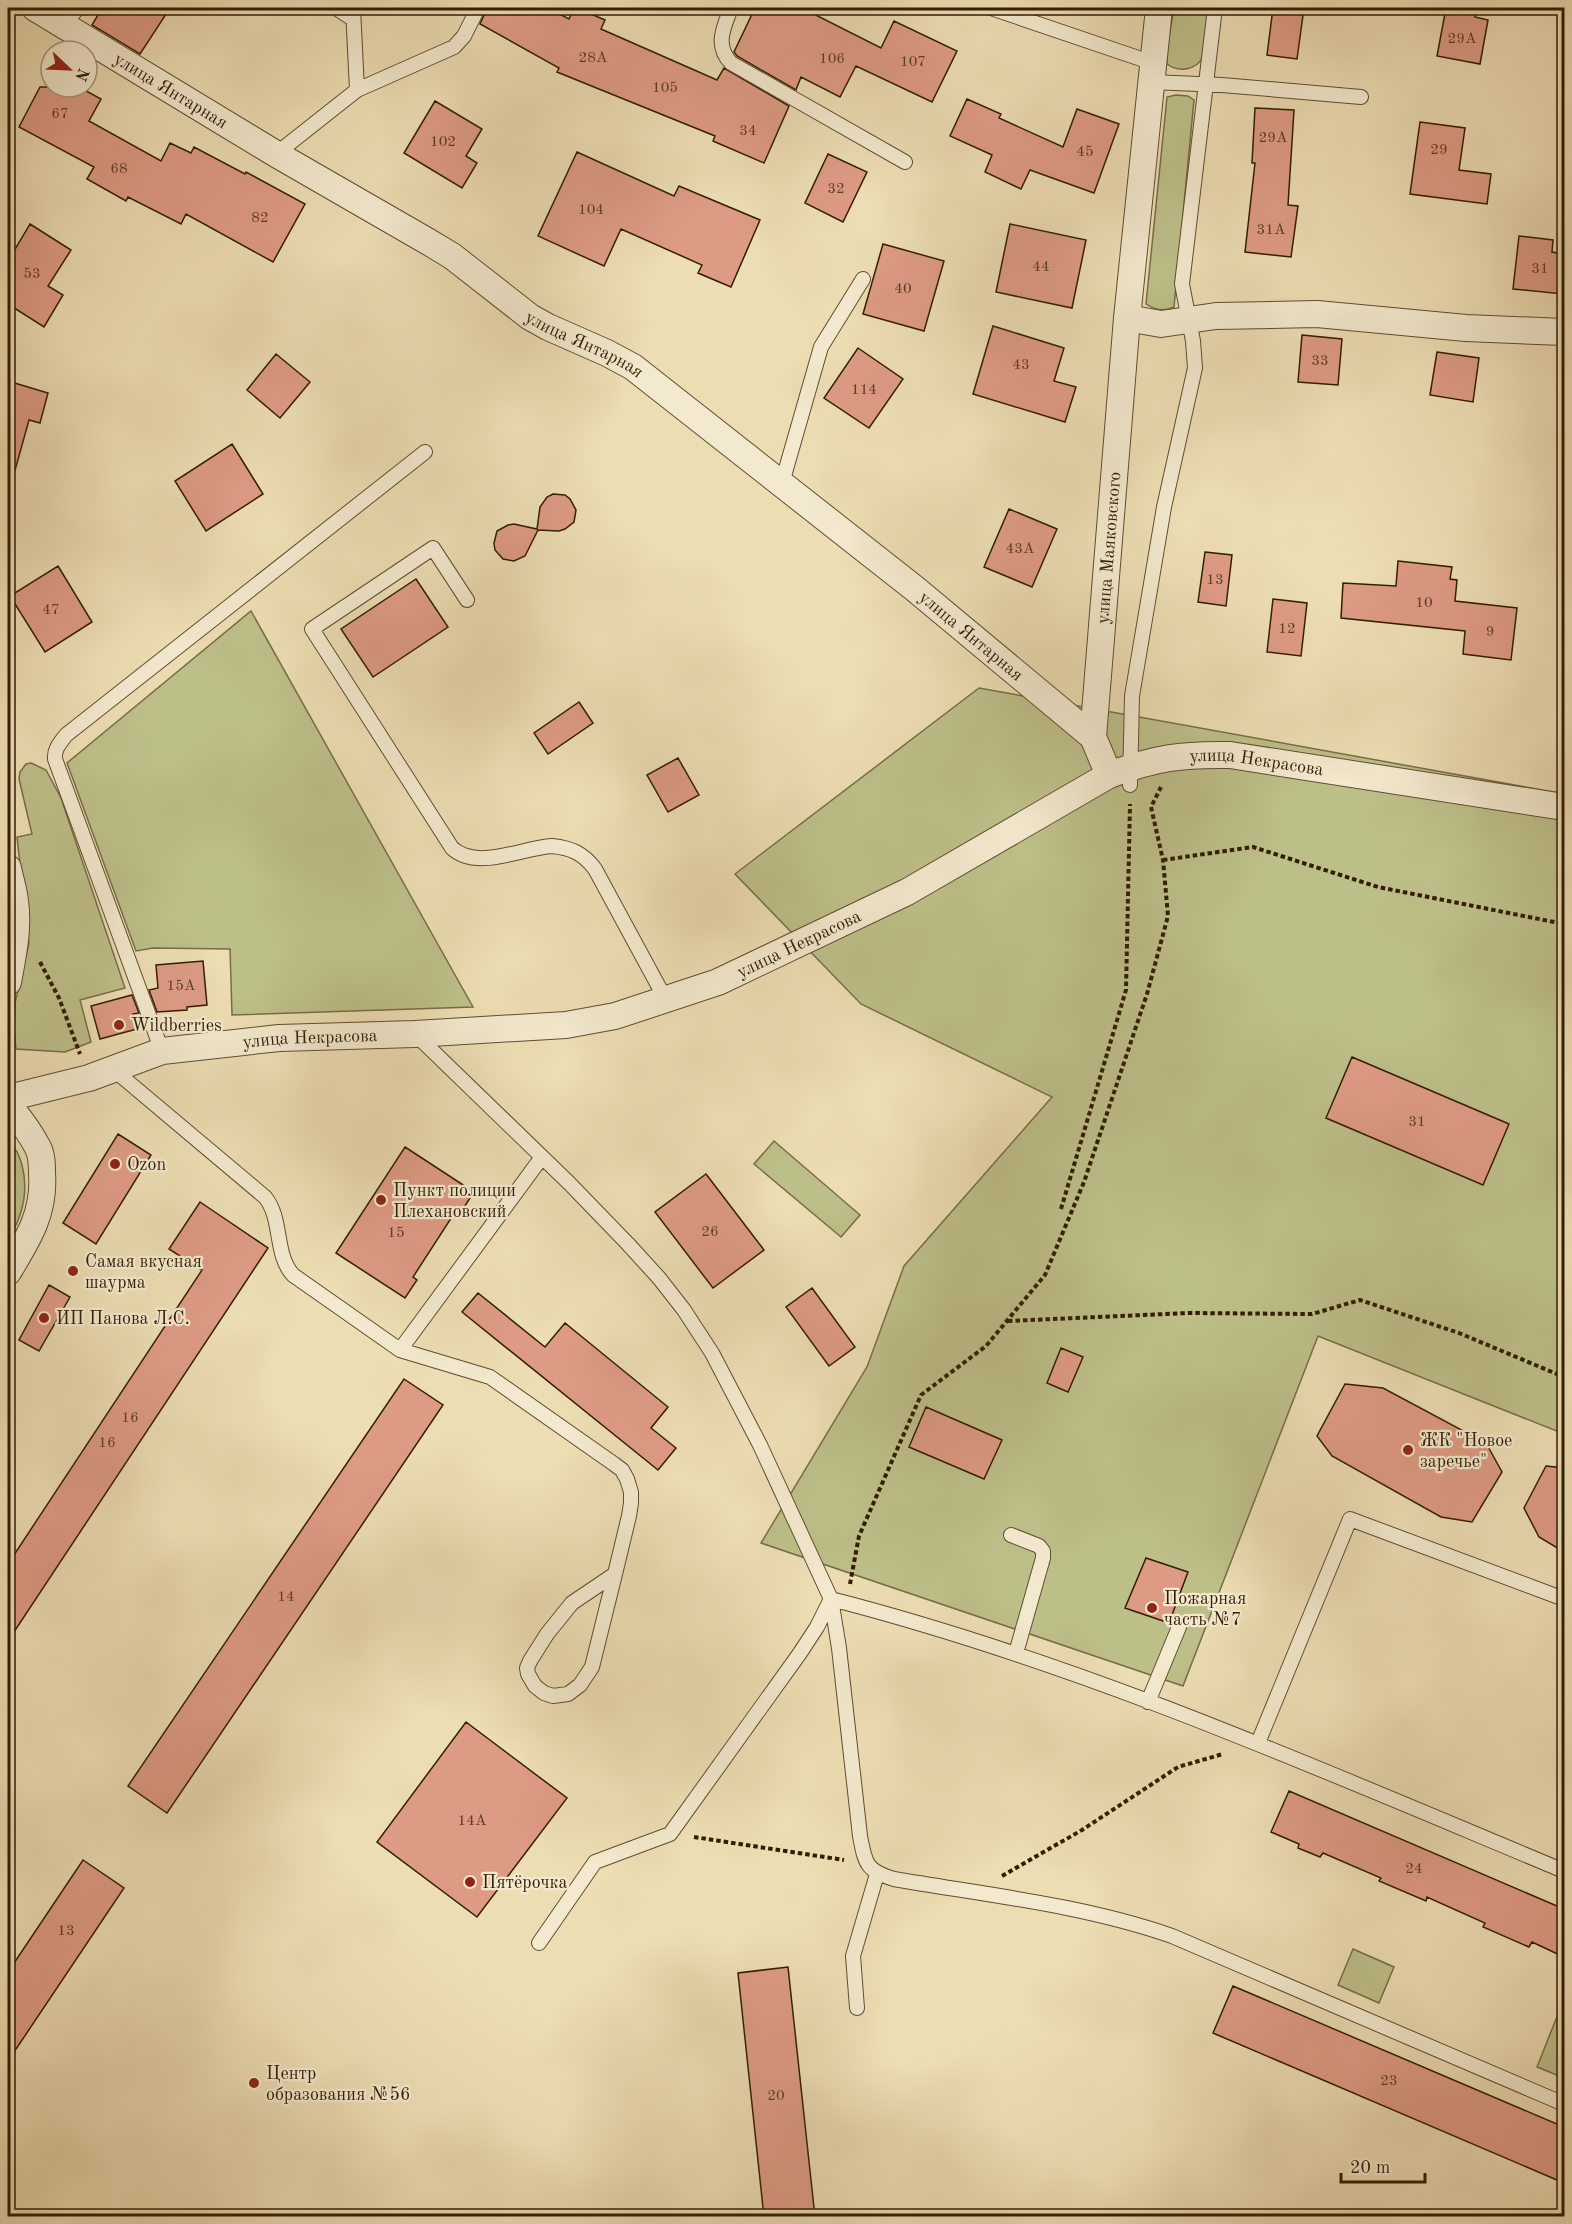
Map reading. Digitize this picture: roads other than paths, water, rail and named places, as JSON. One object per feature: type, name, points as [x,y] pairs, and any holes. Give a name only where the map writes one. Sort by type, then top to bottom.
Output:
[{"type":"street","name":"улица Янтарная","points":[[35,8],[71,16],[276,154],[436,246],[530,317],[633,367],[914,588],[1094,737]]},
{"type":"street","name":"улица Маяковского","points":[[1123,776],[1094,737],[1127,318],[1159,8]]},
{"type":"street","points":[[1127,318],[1161,324],[1216,316],[1317,314],[1466,328],[1564,332]]},
{"type":"street","name":"улица Некрасова","points":[[8,1098],[89,1078],[162,1051],[279,1038],[415,1034],[566,1025],[615,1016],[718,982],[907,892],[1123,776],[1144,762],[1179,755],[1230,755],[1564,807]]},
{"type":"street","points":[[8,868],[17,918],[8,982]]},
{"type":"street","points":[[8,1104],[38,1147],[43,1185],[42,1203],[36,1221],[8,1272]]},
{"type":"lane","points":[[336,8],[353,13],[357,90]]},
{"type":"lane","points":[[276,154],[357,90],[454,47],[464,36],[478,8]]},
{"type":"lane","points":[[731,8],[721,36],[723,51],[731,63],[904,162]]},
{"type":"lane","points":[[991,8],[1152,73],[1206,84],[1361,97]]},
{"type":"lane","points":[[1123,776],[1132,696],[1164,507],[1195,368],[1193,341],[1182,284],[1215,8]]},
{"type":"lane","points":[[782,483],[821,347],[863,279]]},
{"type":"lane","points":[[162,1051],[55,759],[54,753],[57,746],[75,728],[425,452]]},
{"type":"lane","points":[[467,600],[433,548],[312,629],[452,848],[464,856],[481,859],[552,846],[563,847],[580,854],[595,869],[666,1000]]},
{"type":"lane","points":[[415,1034],[542,1157],[659,1278],[684,1310],[706,1344],[760,1445],[831,1599],[839,1648],[859,1827],[863,1850],[873,1869],[894,1879],[1097,1914],[1135,1923],[1172,1936],[1564,2104]]},
{"type":"lane","points":[[114,1070],[266,1197],[274,1211],[286,1265],[293,1275],[400,1350],[490,1377],[622,1470],[629,1486],[631,1503],[615,1574],[592,1667],[580,1685],[568,1694],[553,1696],[544,1693],[535,1686],[528,1674],[527,1668],[530,1660],[547,1634],[572,1604],[615,1574]]},
{"type":"lane","points":[[400,1350],[542,1157]]},
{"type":"lane","points":[[1258,1743],[1350,1519],[1564,1599]]},
{"type":"lane","points":[[1011,1535],[1039,1546],[1043,1553],[1016,1653]]},
{"type":"lane","points":[[831,1599],[1016,1653],[1258,1743],[1564,1871]]},
{"type":"lane","points":[[539,1943],[595,1862],[670,1834],[800,1653],[831,1599]]},
{"type":"lane","points":[[1148,1702],[1179,1627]]},
{"type":"lane","points":[[857,2008],[853,1956],[873,1869]]},
{"type":"place","name":"Wildberries","points":[[119,1025]]},
{"type":"place","name":"Ozon","points":[[115,1164]]},
{"type":"place","name":"Пункт полиции Плехановский","points":[[381,1200]]},
{"type":"place","name":"Самая вкусная шаурма","points":[[73,1271]]},
{"type":"place","name":"ИП Панова Л.С.","points":[[44,1318]]},
{"type":"place","name":"ЖК \"Новое заречье\"","points":[[1408,1450]]},
{"type":"place","name":"Пожарная часть №7","points":[[1152,1608]]},
{"type":"place","name":"Пятёрочка","points":[[470,1882]]},
{"type":"place","name":"Центр образования №56","points":[[254,2083]]}]
